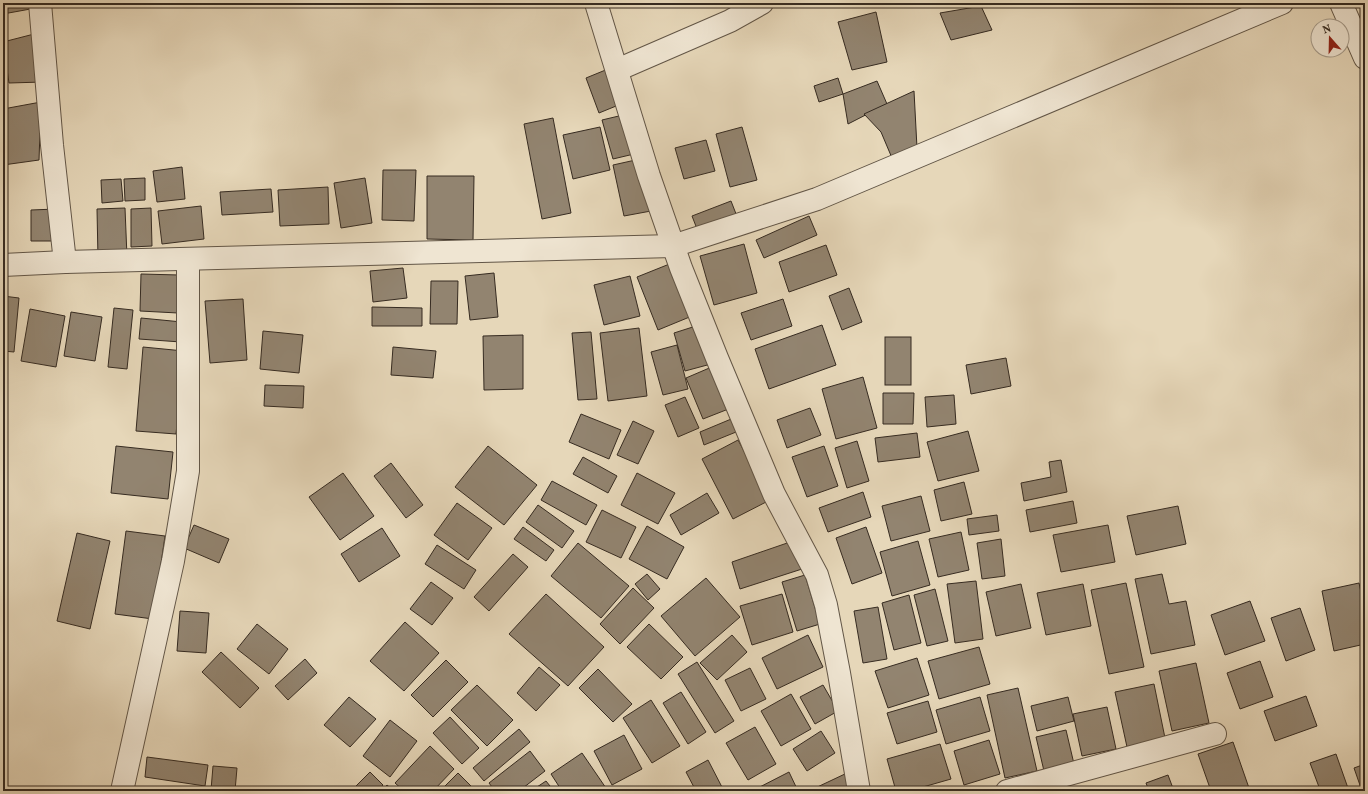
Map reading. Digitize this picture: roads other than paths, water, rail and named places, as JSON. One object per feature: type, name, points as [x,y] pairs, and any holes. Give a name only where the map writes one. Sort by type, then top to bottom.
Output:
[{"type":"street","points":[[40,3],[52,145],[65,262]]},
{"type":"street","points":[[596,3],[649,176],[673,246],[717,358],[774,494],[817,575],[826,605],[859,791]]},
{"type":"street","points":[[616,70],[730,21],[762,3]]},
{"type":"street","points":[[3,265],[65,262],[673,246],[817,199],[1282,3]]},
{"type":"street","points":[[1341,3],[1365,58]]},
{"type":"street","points":[[122,791],[173,561],[188,471],[188,259]]},
{"type":"street","points":[[1007,791],[1215,734]]}]
